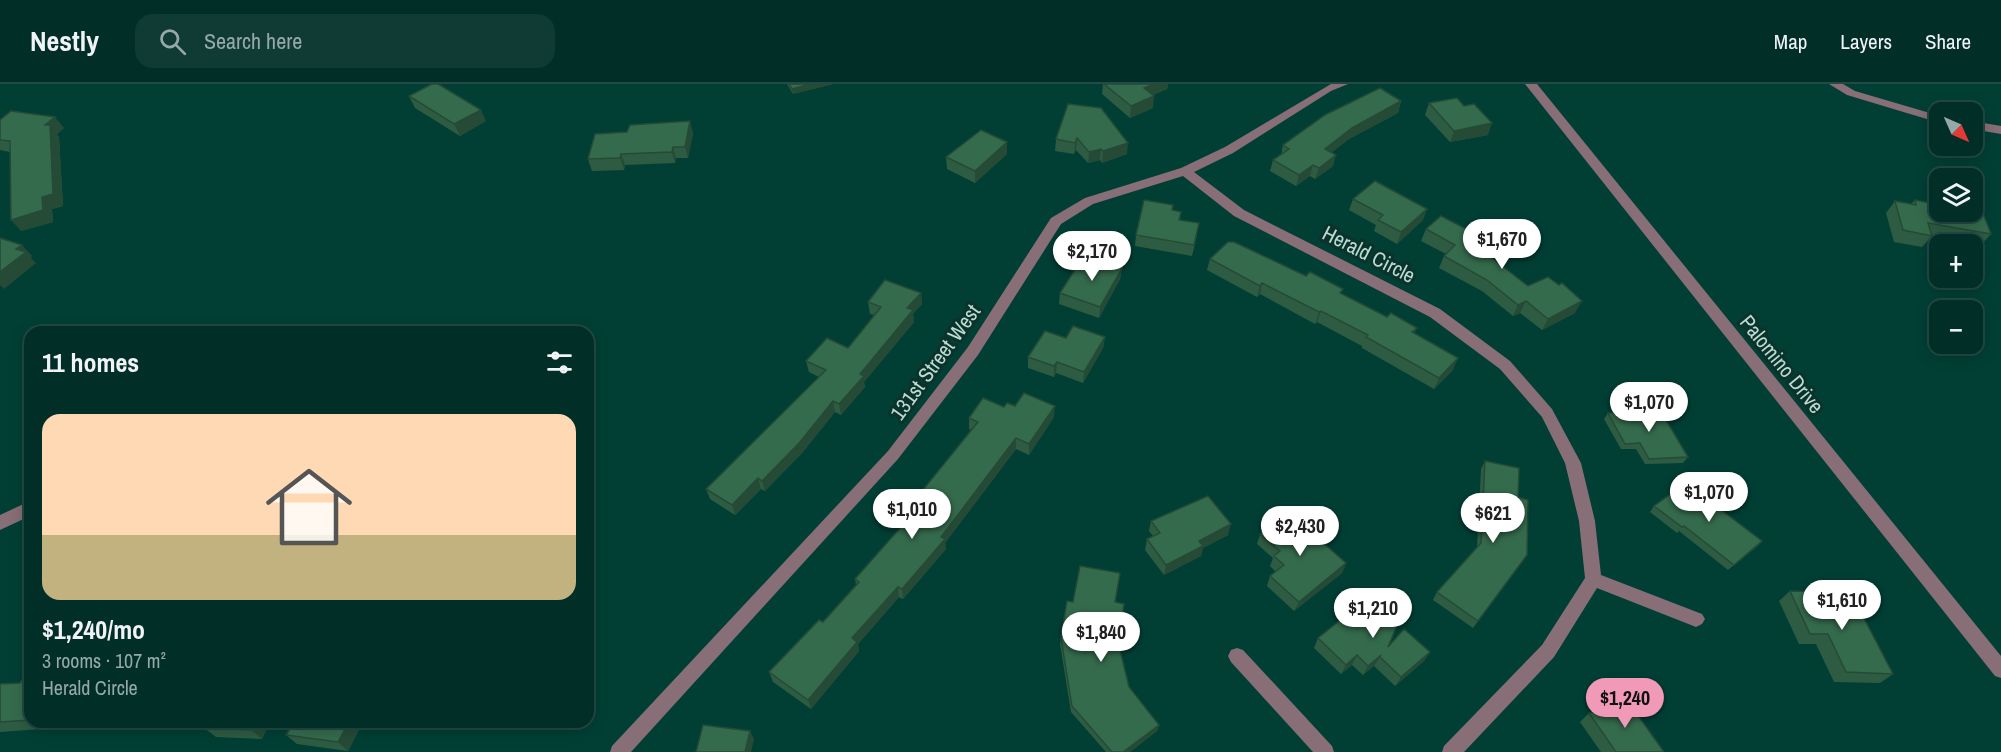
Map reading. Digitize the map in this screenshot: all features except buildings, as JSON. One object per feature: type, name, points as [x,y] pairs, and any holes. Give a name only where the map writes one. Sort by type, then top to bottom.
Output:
[{"type":"street","name":"131st Street West","points":[[619,752],[893,455],[973,351],[1056,221],[1089,201],[1185,171],[1229,150],[1327,88],[1342,84]]},
{"type":"street","name":"Palomino Drive","points":[[1531,84],[2001,670]]},
{"type":"street","points":[[1834,84],[1851,93],[1929,117]]},
{"type":"street","points":[[1983,128],[2001,130]]},
{"type":"street","name":"Herald Circle","points":[[1185,171],[1239,213],[1435,313],[1505,364],[1546,413],[1573,463],[1587,521],[1593,579]]},
{"type":"street","points":[[0,524],[24,511]]},
{"type":"street","points":[[1453,752],[1548,651],[1593,579],[1696,619]]},
{"type":"street","points":[[1237,656],[1325,752]]}]
